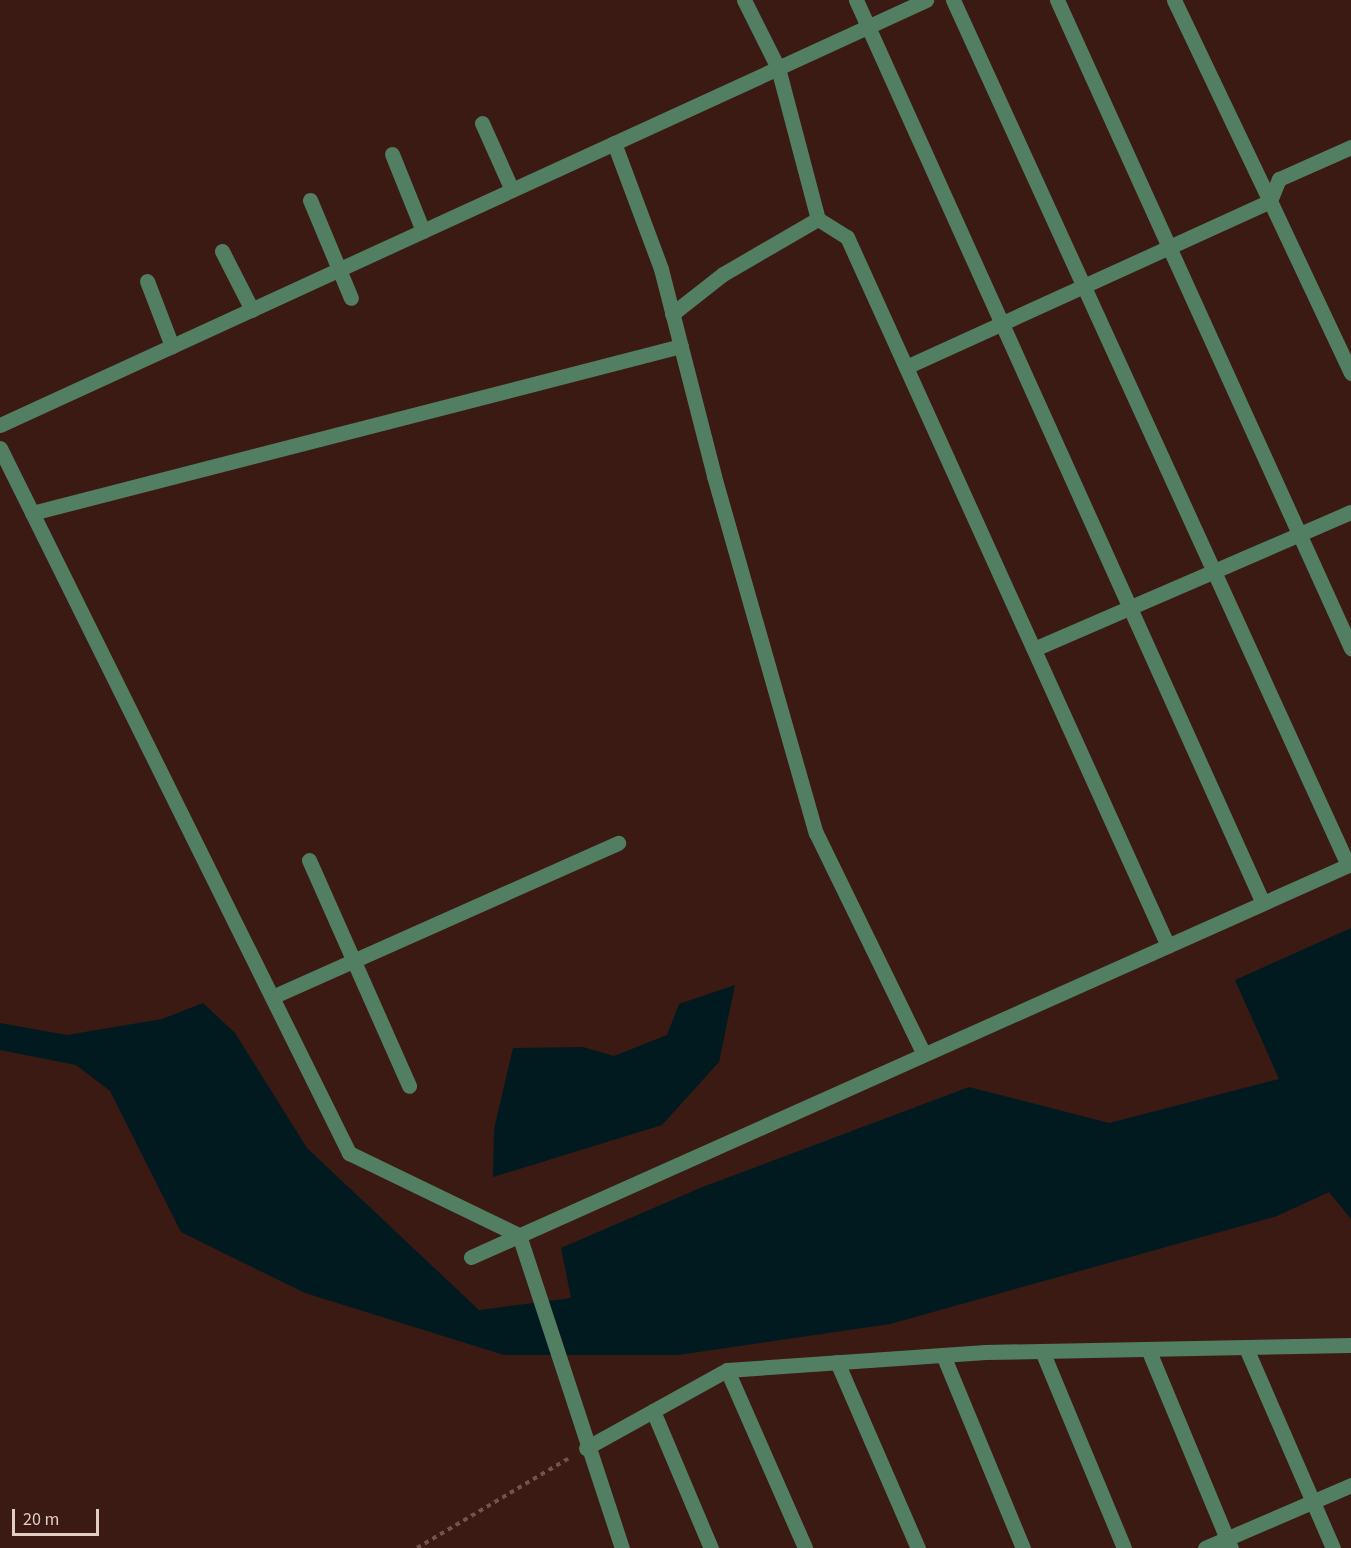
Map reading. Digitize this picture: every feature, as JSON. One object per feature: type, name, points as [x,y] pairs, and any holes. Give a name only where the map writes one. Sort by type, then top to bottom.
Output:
[{"type":"street","points":[[744,0],[778,68],[818,219],[847,237],[1168,946]]},
{"type":"street","points":[[856,0],[1263,903]]},
{"type":"street","points":[[0,425],[926,0]]},
{"type":"street","points":[[471,1257],[1349,864],[953,0]]},
{"type":"street","points":[[1057,0],[1351,648]]},
{"type":"street","points":[[1174,0],[1351,373]]},
{"type":"street","points":[[482,123],[512,190]]},
{"type":"street","points":[[614,143],[661,269],[816,833],[924,1054]]},
{"type":"street","points":[[906,367],[1270,201],[1279,180],[1351,147]]},
{"type":"street","points":[[392,154],[423,231]]},
{"type":"street","points":[[310,200],[341,269],[351,298]]},
{"type":"street","points":[[672,314],[723,274],[818,219]]},
{"type":"street","points":[[222,251],[252,310]]},
{"type":"street","points":[[147,281],[172,346]]},
{"type":"street","points":[[32,513],[681,346]]},
{"type":"street","points":[[0,448],[349,1153],[519,1235],[586,1448],[622,1548]]},
{"type":"street","points":[[1034,649],[1351,512]]},
{"type":"street","points":[[272,997],[618,843]]},
{"type":"street","points":[[309,860],[409,1086]]},
{"type":"street","points":[[1246,1348],[1333,1548]]},
{"type":"street","points":[[586,1448],[727,1370],[943,1355],[1042,1351],[1350,1349]]},
{"type":"street","points":[[1148,1350],[1229,1543]]},
{"type":"street","points":[[1042,1351],[1124,1548]]},
{"type":"street","points":[[943,1355],[1023,1548]]},
{"type":"street","points":[[837,1362],[918,1548]]},
{"type":"street","points":[[727,1370],[805,1548]]},
{"type":"street","points":[[653,1411],[711,1548]]},
{"type":"street","points":[[1205,1548],[1229,1543],[1351,1485]]},
{"type":"path","points":[[417,1548],[586,1448]]},
{"type":"water","points":[[1351,928],[1351,1219],[1329,1192],[1277,1216],[890,1324],[678,1355],[504,1355],[305,1293],[181,1232],[110,1091],[76,1065],[0,1050],[0,1023],[67,1035],[162,1019],[203,1003],[235,1033],[307,1148],[479,1310],[571,1298],[561,1248],[700,1188],[969,1087],[1109,1123],[1279,1079],[1235,980]]},
{"type":"water","points":[[735,985],[719,1062],[662,1125],[493,1177],[494,1129],[513,1048],[583,1047],[614,1056],[667,1035],[679,1004]]}]
